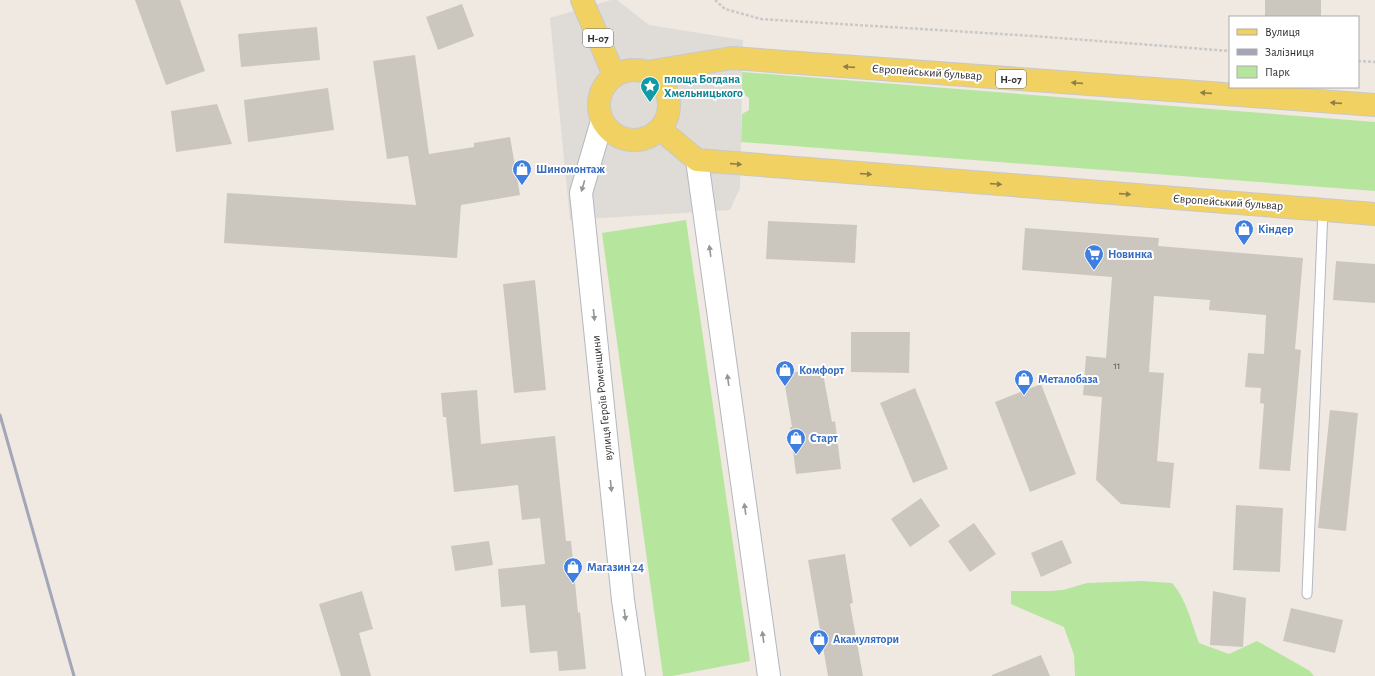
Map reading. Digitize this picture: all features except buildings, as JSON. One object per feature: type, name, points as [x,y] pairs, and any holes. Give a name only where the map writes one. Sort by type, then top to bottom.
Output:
[{"type":"main road","name":"Н-07","points":[[582,0],[614,75],[630,70],[647,72]]},
{"type":"main road","name":"Європейський бульвар","points":[[647,72],[732,58],[1375,105]]},
{"type":"main road","points":[[614,75],[602,88],[598,104],[602,121],[613,135],[629,141],[646,139],[661,130],[669,115],[669,98],[662,82],[647,72]]},
{"type":"main road","points":[[661,130],[698,160]]},
{"type":"main road","name":"Європейський бульвар","points":[[698,160],[1375,214]]},
{"type":"street","name":"вулиця Героїв Роменщини","points":[[602,121],[581,193],[623,600],[634,676]]},
{"type":"street","points":[[698,160],[769,676]]},
{"type":"lane","points":[[1307,594],[1323,210]]},
{"type":"path","points":[[716,0],[725,9],[761,19],[1033,36],[1229,51]]},
{"type":"path","points":[[1359,61],[1375,62]]},
{"type":"green space","points":[[742,72],[1375,122],[1375,191],[741,142],[742,114],[749,110],[749,98],[742,93]]},
{"type":"green space","points":[[686,220],[750,661],[672,676],[663,676],[602,233]]},
{"type":"green space","points":[[1141,581],[1172,583],[1185,604],[1199,643],[1229,654],[1257,641],[1310,671],[1314,676],[1075,676],[1074,655],[1064,627],[1011,604],[1011,591],[1063,590],[1087,583]]},
{"type":"shaded area","name":"площа Богдана Хмельницького","points":[[611,0],[617,0],[649,25],[743,40],[740,188],[730,210],[570,220],[550,18]]},
{"type":"railway","points":[[0,415],[74,676]]},
{"type":"place","name":"площа Богдана Хмельницького","points":[[650,103]]},
{"type":"place","name":"Шиномонтаж","points":[[522,186]]},
{"type":"place","name":"Кіндер","points":[[1244,246]]},
{"type":"place","name":"Новинка","points":[[1094,271]]},
{"type":"place","name":"Комфорт","points":[[785,387]]},
{"type":"place","name":"Металобаза","points":[[1024,396]]},
{"type":"place","name":"Старт","points":[[796,455]]},
{"type":"place","name":"Магазин 24","points":[[573,584]]},
{"type":"place","name":"Акамулятори","points":[[819,656]]}]
